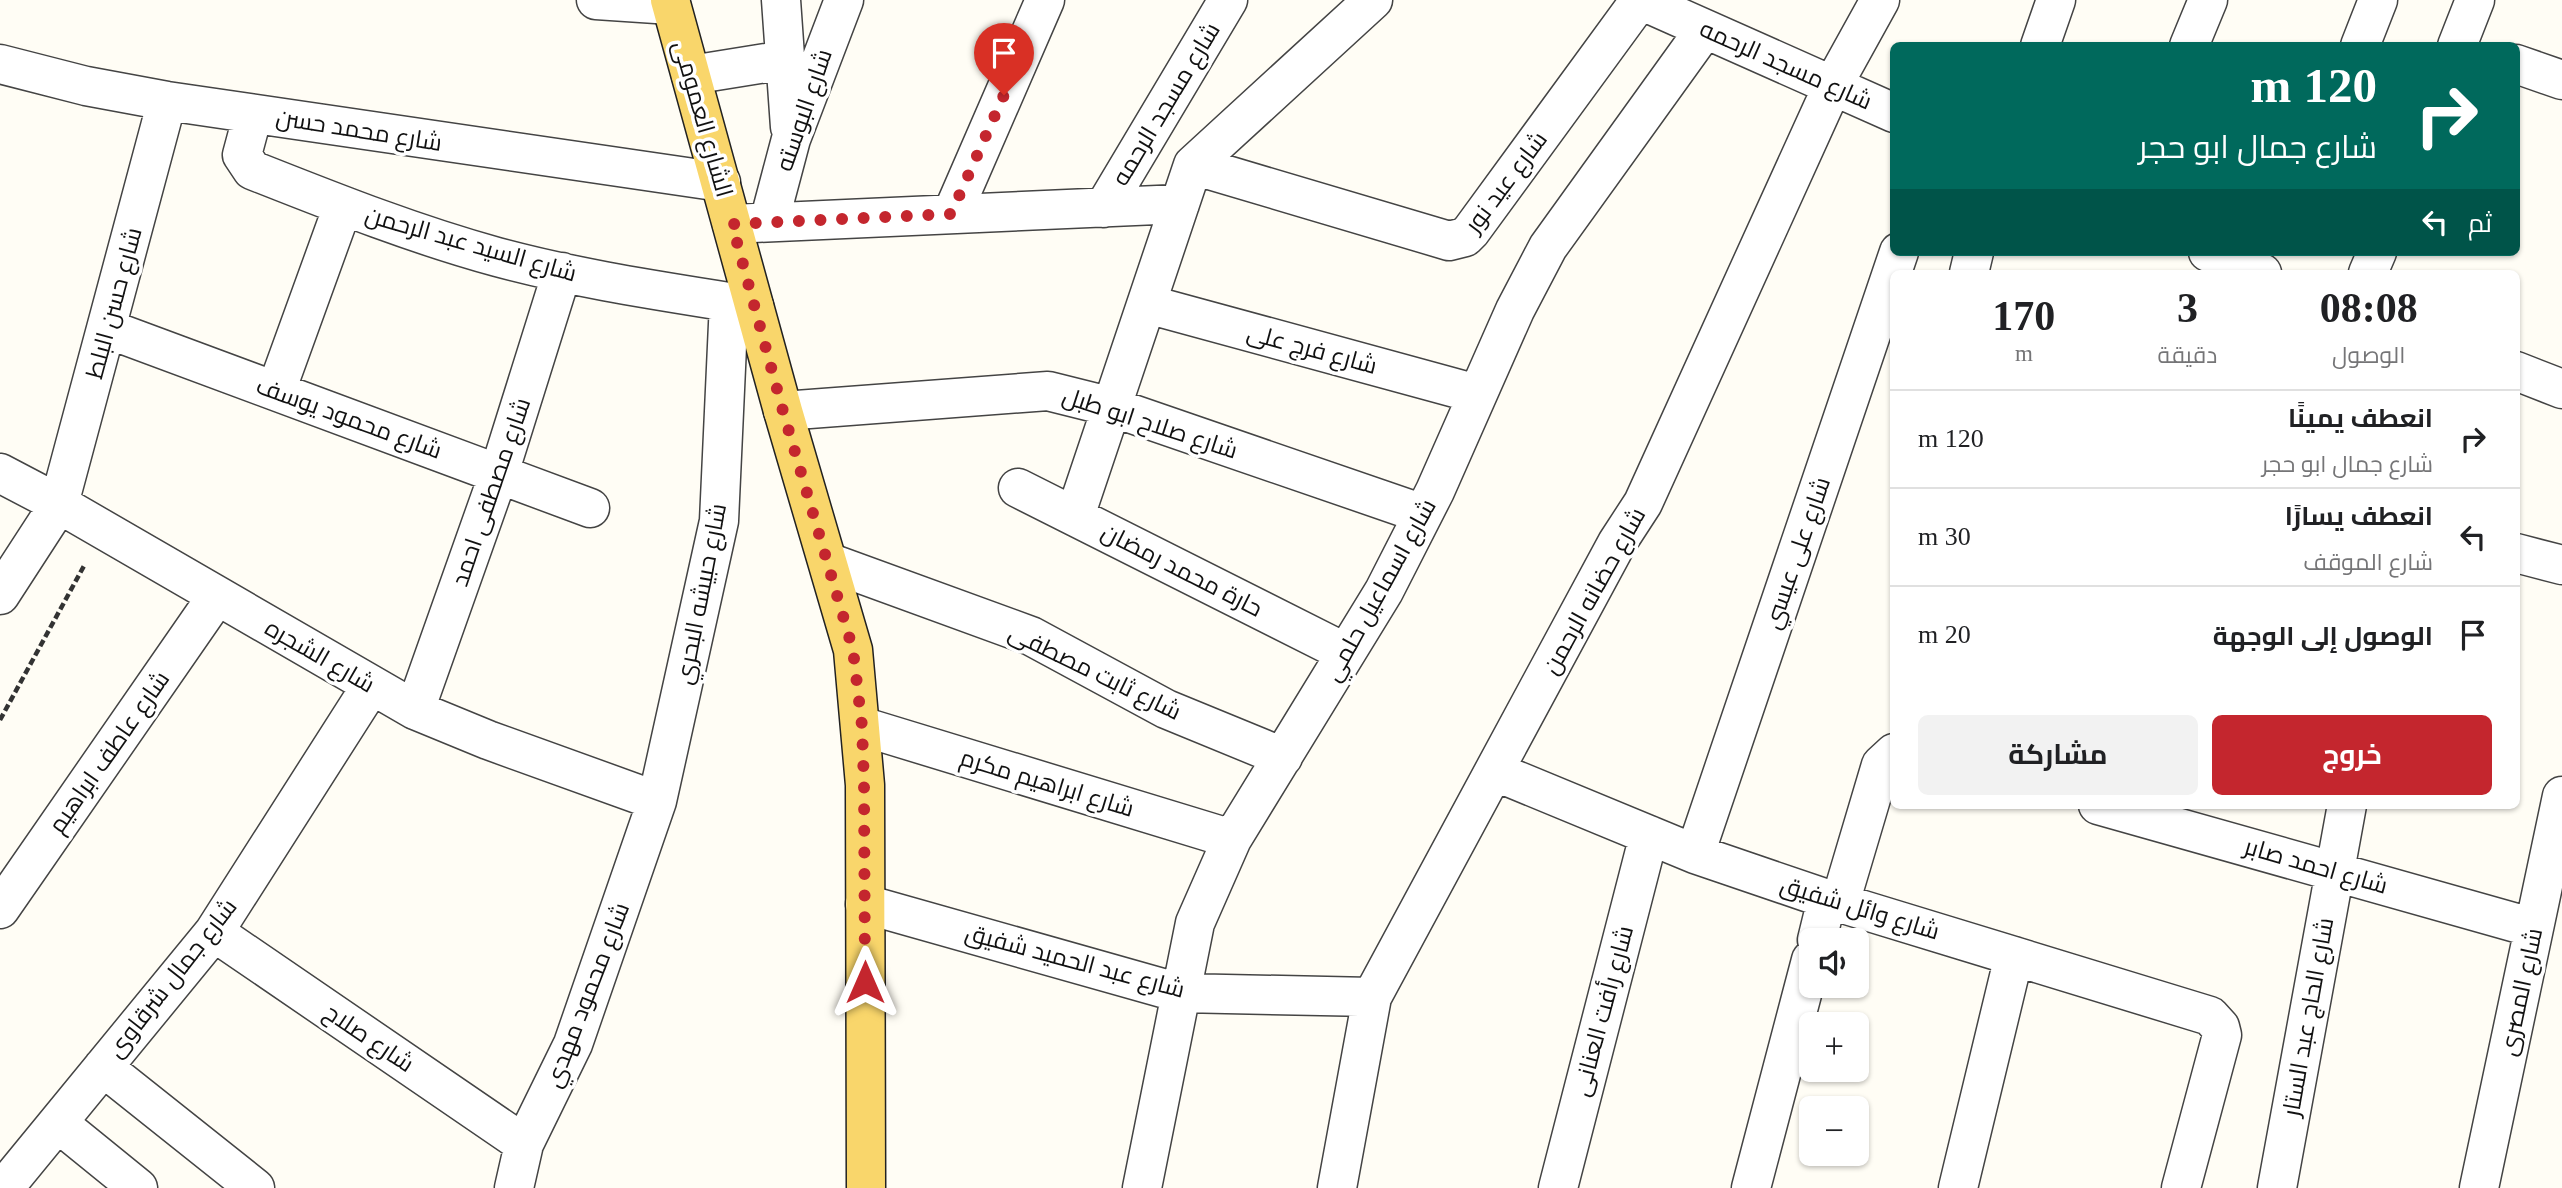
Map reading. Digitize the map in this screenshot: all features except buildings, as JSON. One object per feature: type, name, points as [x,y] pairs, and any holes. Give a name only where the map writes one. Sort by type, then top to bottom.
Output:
[{"type":"main road","name":"الشارع العمومى","points":[[671,2],[721,182],[751,223],[742,304],[783,411],[853,650],[862,726],[864,785],[866,1188]]},
{"type":"street","points":[[596,0],[671,2]]},
{"type":"street","points":[[781,0],[791,139]]},
{"type":"street","name":"شارع البوسته","points":[[751,223],[791,139],[844,0]]},
{"type":"street","points":[[951,214],[1045,0]]},
{"type":"street","name":"شارع مسجد الرحمه","points":[[1104,208],[1228,0]]},
{"type":"street","points":[[1075,516],[1193,165],[1373,0]]},
{"type":"street","name":"شارع مسجد الرحمه","points":[[1640,0],[1890,111]]},
{"type":"street","name":"شارع عيد نور","points":[[1193,165],[1449,241],[1457,240],[1471,232],[1640,0]]},
{"type":"street","name":"شارع حضانه الرحمن","points":[[1337,1188],[1372,997],[1617,543],[1643,503],[1833,85],[1880,0]]},
{"type":"street","points":[[2041,42],[2056,0]]},
{"type":"street","points":[[2198,42],[2208,0]]},
{"type":"street","points":[[2362,42],[2378,0]]},
{"type":"street","points":[[2461,42],[2475,0]]},
{"type":"street","name":"شارع اسماعيل حلمي","points":[[1142,1188],[1195,923],[1232,839],[1384,591],[1436,491],[1515,310],[1548,247],[1705,29]]},
{"type":"street","points":[[691,75],[785,60]]},
{"type":"street","points":[[2520,65],[2562,80]]},
{"type":"street","name":"شارع محمد حسن","points":[[2,71],[167,101],[721,182]]},
{"type":"street","name":"شارع حسن البلط","points":[[0,595],[59,504],[167,101]]},
{"type":"street","name":"شارع السيد عبد الرحمن","points":[[253,114],[242,155],[251,170],[373,218],[498,257],[562,272],[626,286],[742,304]]},
{"type":"street","points":[[751,223],[1180,204]]},
{"type":"street","points":[[276,391],[343,206]]},
{"type":"street","points":[[2218,256],[2254,270]]},
{"type":"street","name":"شارع مصطفى احمد","points":[[415,710],[499,473],[562,272]]},
{"type":"street","name":"شارع على عيسي","points":[[1695,854],[1890,279]]},
{"type":"street","name":"شارع فرج على","points":[[1147,303],[1477,394]]},
{"type":"street","name":"شارع حبيشه البحري","points":[[657,801],[719,521],[742,304]]},
{"type":"street","name":"شارع محمود يوسف","points":[[108,329],[590,508]]},
{"type":"street","points":[[2520,373],[2562,389]]},
{"type":"street","name":"شارع صلاح ابو طبل","points":[[783,411],[1048,391],[1112,407],[1423,514]]},
{"type":"street","name":"شارع الشجره","points":[[0,473],[59,504],[415,710],[488,740],[657,801]]},
{"type":"street","name":"حارة محمد رمضان","points":[[1018,488],[1346,653]]},
{"type":"street","points":[[2520,554],[2562,565]]},
{"type":"street","name":"شارع ثابت مصطفى","points":[[828,562],[1031,636],[1166,709],[1283,757]]},
{"type":"street","name":"شارع عاطف ابراهيم","points":[[0,909],[218,596]]},
{"type":"street","name":"شارع جمال شرقاوى","points":[[4,1188],[214,932],[371,686]]},
{"type":"street","name":"شارع ابراهيم مكرم","points":[[862,726],[1232,839]]},
{"type":"street","points":[[1822,928],[1881,765],[1890,757]]},
{"type":"street","name":"شارع وائل شفيق","points":[[1494,771],[1695,854],[1834,901],[2204,1012],[2216,1021],[2222,1035],[2180,1188]]},
{"type":"street","name":"شارع المصرى","points":[[2479,1188],[2562,796]]},
{"type":"street","name":"شارع محمود مهدي","points":[[514,1188],[524,1144],[573,1044],[657,801]]},
{"type":"street","name":"شارع احمد صابر","points":[[2112,809],[2534,928]]},
{"type":"street","name":"شارع الحاج عبد الستار","points":[[2277,1188],[2346,809]]},
{"type":"street","name":"شارع رأفت العنانى","points":[[1558,1188],[1649,835]]},
{"type":"street","name":"شارع عبد الحميد شفيق","points":[[865,904],[1180,993],[1372,997]]},
{"type":"street","name":"شارع صلاح","points":[[214,932],[524,1144]]},
{"type":"street","points":[[1958,1188],[2014,956]]},
{"type":"street","points":[[1751,1188],[1801,998]]},
{"type":"street","points":[[103,1067],[256,1188]]},
{"type":"street","points":[[58,1123],[138,1188]]},
{"type":"path","points":[[0,720],[103,530]]},
{"type":"route","points":[[865,982],[862,726],[853,650],[732,224],[951,214],[1004,95]]}]
